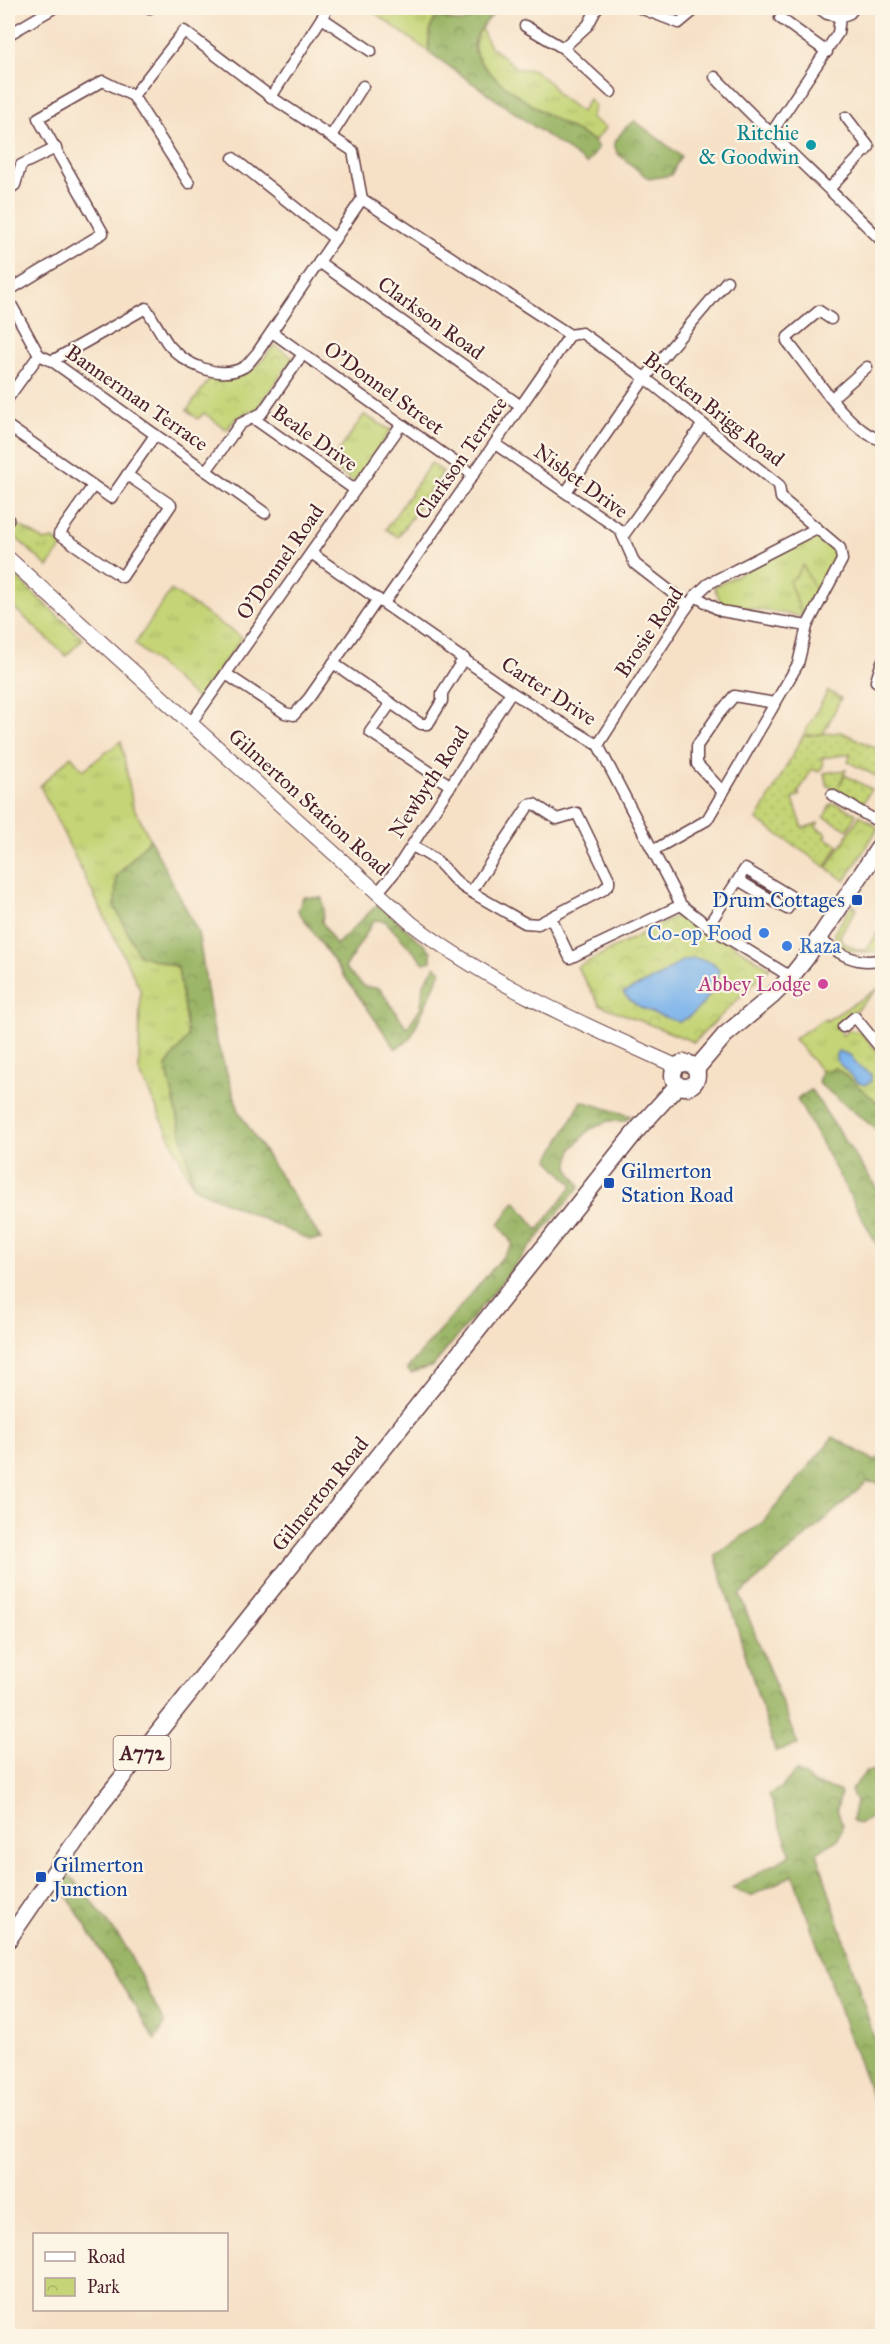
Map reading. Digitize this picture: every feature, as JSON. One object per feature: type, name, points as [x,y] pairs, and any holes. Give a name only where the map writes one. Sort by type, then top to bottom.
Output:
[{"type":"main road","name":"A772","points":[[678,1086],[686,1087],[693,1084],[697,1077],[696,1069],[725,1035],[791,977],[819,939],[882,843]]},
{"type":"main road","points":[[678,1086],[673,1077],[676,1066],[687,1063],[696,1069]]},
{"type":"main road","name":"Gilmerton Road","points":[[8,1940],[101,1804],[637,1130],[678,1086]]},
{"type":"street","points":[[8,35],[54,8]]},
{"type":"street","points":[[271,97],[328,8]]},
{"type":"street","points":[[562,48],[588,25],[597,8]]},
{"type":"street","points":[[640,8],[679,23],[696,8]]},
{"type":"street","points":[[819,8],[827,14],[840,17],[854,8]]},
{"type":"street","points":[[770,135],[827,52],[840,29],[840,17]]},
{"type":"street","points":[[322,18],[371,51]]},
{"type":"street","points":[[780,18],[827,52]]},
{"type":"street","points":[[525,26],[562,48],[610,92]]},
{"type":"street","points":[[52,361],[146,308],[179,356],[194,365],[214,371],[229,371],[245,367],[272,332],[362,199],[353,151],[271,97],[184,31],[133,96]]},
{"type":"street","points":[[715,77],[770,135],[830,188],[882,241]]},
{"type":"street","points":[[8,291],[104,233],[38,118],[103,81],[133,96],[189,183]]},
{"type":"street","points":[[331,136],[363,86]]},
{"type":"street","points":[[830,188],[869,147],[846,117]]},
{"type":"street","points":[[8,190],[15,185],[21,165],[56,148]]},
{"type":"street","points":[[233,158],[335,239]]},
{"type":"street","name":"Brocken Brigg Road","points":[[362,199],[570,335],[582,333],[645,378],[779,485],[781,498],[840,548],[842,560],[807,626],[798,664],[707,820],[654,850]]},
{"type":"street","name":"Clarkson Road","points":[[319,262],[521,406]]},
{"type":"street","points":[[566,492],[645,378],[727,281]]},
{"type":"street","name":"Bannerman Terrace","points":[[8,299],[39,355],[52,361],[265,513]]},
{"type":"street","points":[[831,320],[818,306],[788,337],[787,341],[854,425],[872,438],[882,440]]},
{"type":"street","name":"O'Donnel Street","points":[[272,332],[473,475]]},
{"type":"street","name":"Clarkson Terrace","points":[[225,674],[285,713],[294,715],[309,699],[333,663],[473,475],[570,335]]},
{"type":"street","points":[[206,471],[240,424],[262,413],[303,354]]},
{"type":"street","points":[[8,398],[39,355]]},
{"type":"street","points":[[832,398],[867,367]]},
{"type":"street","name":"Beale Drive","points":[[253,418],[355,490]]},
{"type":"street","points":[[623,536],[703,423]]},
{"type":"street","name":"O'Donnel Road","points":[[191,723],[401,424]]},
{"type":"street","points":[[8,426],[111,498],[155,435]]},
{"type":"street","name":"Nisbet Drive","points":[[495,444],[620,530],[635,564],[692,601],[721,611],[807,626]]},
{"type":"street","points":[[93,486],[59,534],[122,577],[171,505],[127,475]]},
{"type":"street","name":"Brosie Road","points":[[598,745],[692,601],[708,584],[817,528]]},
{"type":"street","name":"Carter Drive","points":[[311,553],[511,692],[598,745],[681,905],[708,926],[791,977]]},
{"type":"street","name":"Gilmerton Station Road","points":[[8,558],[378,892],[445,949],[502,983],[676,1066]]},
{"type":"street","points":[[333,663],[421,724],[428,724],[442,701],[442,693],[464,658]]},
{"type":"street","points":[[882,662],[876,681],[882,685]]},
{"type":"street","name":"Newbyth Road","points":[[378,892],[412,846],[511,692]]},
{"type":"street","points":[[723,792],[697,764],[698,746],[718,715],[734,696],[775,703]]},
{"type":"street","points":[[391,702],[370,732],[450,786]]},
{"type":"street","points":[[832,795],[882,824]]},
{"type":"street","points":[[412,846],[439,863],[452,880],[471,892],[525,923],[538,924],[551,918],[603,890],[609,884],[609,879],[577,813],[557,819],[534,804],[530,805],[471,892]]},
{"type":"street","points":[[708,926],[745,869],[794,898],[787,909],[738,880]]},
{"type":"street","points":[[551,918],[570,958],[681,905]]},
{"type":"street","points":[[819,939],[839,953],[855,960],[871,962],[882,959]]},
{"type":"street","points":[[843,1027],[855,1017],[882,1050]]},
{"type":"green space","points":[[368,8],[448,8],[450,9],[447,13],[453,23],[438,15],[428,44],[429,52]]},
{"type":"green space","points":[[481,8],[499,8],[477,35],[474,46],[478,58],[489,72],[524,100],[594,141],[598,148],[587,164],[429,52],[431,27],[438,15],[451,21],[461,22],[471,18]]},
{"type":"green space","points":[[481,28],[489,45],[518,69],[534,70],[551,84],[558,95],[581,112],[589,99],[595,106],[591,118],[606,128],[594,141],[546,114],[509,89],[493,76],[481,62],[475,50],[475,42]]},
{"type":"green space","points":[[635,121],[681,156],[671,175],[649,179],[617,153],[614,143],[625,128]]},
{"type":"green space","points":[[274,345],[293,358],[258,408],[236,418],[227,430],[204,413],[198,419],[187,410],[212,376],[233,377],[249,372],[262,361]]},
{"type":"green space","points":[[364,415],[391,430],[355,483],[329,465]]},
{"type":"green space","points":[[431,463],[443,472],[398,537],[386,529]]},
{"type":"green space","points":[[18,525],[45,541],[53,539],[63,545],[48,567],[11,533]]},
{"type":"green space","points":[[818,532],[837,551],[837,561],[806,617],[722,604],[714,587]]},
{"type":"green space","points":[[803,565],[815,590],[805,613],[802,614],[789,582]]},
{"type":"green space","points":[[8,570],[83,639],[66,656],[8,602]]},
{"type":"green space","points":[[171,590],[242,638],[198,700],[135,644]]},
{"type":"green space","points":[[828,691],[841,698],[823,734],[803,736]]},
{"type":"green space","points":[[841,732],[882,751],[882,760],[876,776],[848,762],[851,754],[822,758],[823,766],[819,772],[812,769],[798,793],[800,795],[793,799],[803,828],[818,823],[816,827],[827,834],[825,838],[839,845],[826,867],[757,820],[803,736]]},
{"type":"green space","points":[[121,741],[133,806],[150,839],[116,877],[139,955],[178,967],[188,1037],[166,1066],[194,1188],[139,1071],[140,989],[40,786],[71,756],[83,770]]},
{"type":"green space","points":[[846,770],[839,785],[845,775],[871,789],[860,809],[842,799],[838,788],[827,786],[824,773]]},
{"type":"green space","points":[[831,804],[838,804],[856,814],[848,830],[824,817]]},
{"type":"green space","points":[[860,815],[878,828],[845,881],[827,868]]},
{"type":"green space","points":[[150,839],[198,932],[214,1033],[240,1114],[321,1239],[310,1240],[194,1188],[166,1066],[188,1037],[178,967],[139,955],[115,907],[116,877]]},
{"type":"green space","points":[[303,897],[322,898],[324,910],[322,922],[336,945],[378,904],[431,951],[431,961],[424,963],[385,921],[374,920],[345,968],[365,987],[379,988],[407,1028],[421,1007],[423,985],[435,966],[441,971],[410,1039],[396,1049],[298,911]]},
{"type":"green space","points":[[852,905],[857,908],[840,935],[842,942],[858,950],[867,950],[882,925],[882,950],[860,952],[838,945],[834,933]]},
{"type":"green space","points":[[682,913],[770,968],[694,1042],[600,1005],[577,967]]},
{"type":"green space","points":[[879,988],[837,1028],[843,1035],[850,1030],[861,1032],[882,1057],[882,1106],[836,1068],[821,1071],[794,1039],[825,1018],[826,1021]]},
{"type":"green space","points":[[836,1068],[882,1106],[882,1134],[818,1083],[821,1071]]},
{"type":"green space","points":[[811,1090],[882,1196],[882,1254],[797,1099]]},
{"type":"green space","points":[[582,1101],[631,1116],[624,1121],[608,1121],[589,1130],[572,1149],[568,1168],[580,1186],[433,1366],[411,1373],[407,1369],[513,1245],[499,1224],[515,1201],[538,1230],[573,1185],[549,1160]]},
{"type":"green space","points":[[833,1437],[875,1461],[882,1455],[882,1480],[879,1483],[867,1482],[740,1595],[798,1745],[775,1751],[715,1555],[763,1522]]},
{"type":"green space","points":[[877,1770],[882,1773],[882,1806],[869,1819],[858,1824],[852,1820],[856,1802],[851,1790],[866,1772]]},
{"type":"green space","points":[[796,1771],[812,1783],[839,1791],[841,1794],[837,1809],[842,1824],[841,1832],[838,1839],[817,1853],[882,2063],[882,2133],[879,2115],[793,1875],[751,1896],[732,1888],[791,1855],[769,1794],[781,1788]]},
{"type":"green space","points":[[68,1874],[84,1891],[124,1944],[165,2024],[155,2040],[60,1884]]},
{"type":"water","points":[[693,958],[712,962],[719,970],[715,985],[705,1000],[693,1013],[679,1022],[642,1008],[623,993],[660,976],[680,962]]},
{"type":"water","points":[[838,1051],[850,1055],[859,1067],[871,1074],[871,1082],[864,1085],[857,1082],[836,1060]]},
{"type":"place","name":"Ritchie & Goodwin","points":[[811,145]]},
{"type":"place","name":"Drum Cottages","points":[[857,900]]},
{"type":"place","name":"Co-op Food","points":[[764,933]]},
{"type":"place","name":"Raza","points":[[787,946]]},
{"type":"place","name":"Abbey Lodge","points":[[823,984]]},
{"type":"place","name":"Gilmerton Station Road","points":[[609,1183]]},
{"type":"place","name":"Gilmerton Junction","points":[[41,1877]]}]
